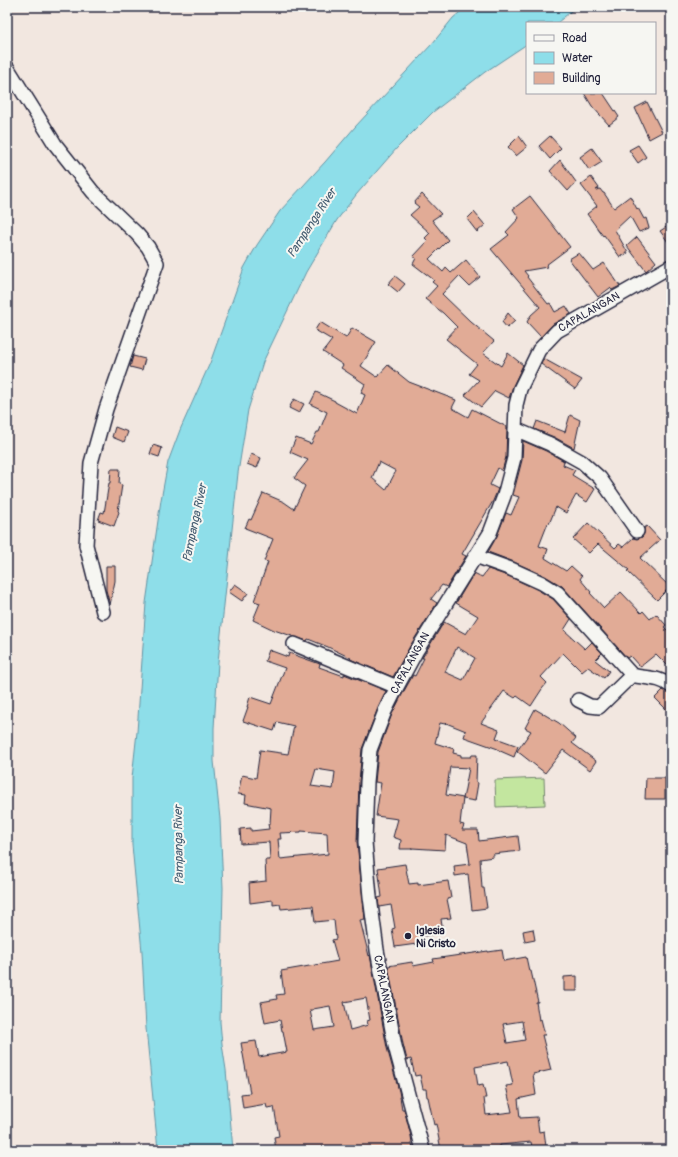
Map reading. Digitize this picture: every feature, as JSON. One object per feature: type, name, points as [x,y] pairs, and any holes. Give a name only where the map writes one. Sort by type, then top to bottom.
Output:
[{"type":"street","points":[[7,67],[55,144],[93,192],[145,243],[157,263],[106,409],[91,463],[86,545],[103,612]]},
{"type":"street","name":"CAPALANGAN","points":[[423,1150],[395,1046],[377,950],[365,842],[367,782],[370,750],[385,711],[425,636],[490,533],[504,496],[514,458],[516,405],[520,389],[539,350],[557,331],[671,266]]},
{"type":"street","points":[[515,428],[550,444],[582,462],[600,478],[637,531]]},
{"type":"street","points":[[475,556],[530,577],[558,593],[632,675],[660,679],[671,686]]},
{"type":"street","points":[[294,644],[397,687]]},
{"type":"street","points":[[578,700],[590,706],[599,707],[632,675]]},
{"type":"green space","points":[[544,778],[545,805],[496,807],[495,780]]},
{"type":"water","name":"Pampanga River","points":[[466,7],[576,7],[558,22],[526,22],[526,45],[485,72],[433,112],[397,148],[356,195],[337,220],[306,272],[263,362],[248,410],[238,473],[218,662],[214,728],[214,761],[220,819],[223,888],[220,1022],[233,1150],[158,1150],[146,1028],[142,952],[132,845],[132,778],[137,732],[146,603],[168,462],[180,430],[210,363],[244,268],[257,245],[280,211],[432,44],[453,18]]},
{"type":"building","points":[[585,94],[604,94],[619,117],[609,125],[592,106]]},
{"type":"building","points":[[647,102],[662,132],[649,139],[635,108]]},
{"type":"building","points":[[519,136],[527,147],[516,156],[508,147]]},
{"type":"building","points":[[550,136],[561,148],[550,159],[539,146]]},
{"type":"building","points":[[638,145],[646,157],[638,163],[629,150]]},
{"type":"building","points":[[592,148],[602,162],[589,170],[580,157]]},
{"type":"building","points":[[560,160],[576,182],[568,191],[550,171]]},
{"type":"building","points":[[591,177],[599,188],[596,190],[600,189],[604,193],[614,208],[630,196],[644,219],[646,218],[649,228],[639,232],[630,216],[615,230],[628,253],[620,257],[587,214],[597,206],[581,185]]},
{"type":"building","points":[[422,194],[441,214],[432,220],[448,240],[429,259],[443,272],[446,268],[451,273],[466,260],[480,277],[469,286],[459,276],[442,294],[471,322],[494,341],[483,353],[501,366],[508,353],[523,365],[509,398],[495,391],[481,407],[465,395],[479,380],[469,374],[477,364],[446,339],[457,327],[443,313],[425,299],[437,286],[432,282],[434,280],[413,264],[416,258],[413,257],[428,241],[425,238],[430,233],[410,215],[419,207],[414,203]]},
{"type":"building","points":[[530,196],[570,247],[546,265],[547,267],[524,271],[548,304],[550,303],[555,312],[566,306],[571,314],[553,324],[541,337],[527,322],[531,315],[540,307],[491,249],[509,235],[506,232],[519,218],[513,209]]},
{"type":"building","points":[[474,212],[485,225],[477,232],[467,219]]},
{"type":"building","points":[[671,224],[671,246],[660,231]]},
{"type":"building","points":[[637,237],[656,262],[646,271],[627,246]]},
{"type":"building","points":[[579,253],[593,270],[604,263],[620,286],[612,290],[610,288],[598,297],[569,259]]},
{"type":"building","points":[[395,276],[405,284],[398,292],[388,284]]},
{"type":"building","points":[[508,313],[515,321],[507,328],[502,322]]},
{"type":"building","points":[[320,322],[346,338],[352,328],[376,342],[361,366],[377,377],[388,365],[409,382],[456,400],[452,408],[468,417],[472,409],[507,427],[506,457],[502,471],[498,468],[490,485],[498,489],[493,501],[462,554],[466,556],[447,587],[442,585],[431,599],[437,603],[410,646],[393,677],[350,659],[351,658],[328,647],[308,639],[307,641],[274,630],[253,620],[260,603],[254,601],[268,562],[264,561],[273,539],[245,528],[249,519],[251,520],[263,493],[284,502],[294,509],[305,486],[294,478],[308,460],[290,452],[296,438],[311,444],[317,432],[319,432],[327,412],[310,404],[316,392],[357,414],[365,395],[361,393],[365,384],[341,368],[343,365],[323,352],[332,340],[315,330]],"holes":[[[379,462],[396,471],[386,490],[372,478]]]},
{"type":"building","points":[[133,356],[145,359],[142,370],[130,367]]},
{"type":"building","points":[[544,359],[582,380],[575,389],[541,364]]},
{"type":"building","points":[[294,399],[304,404],[299,413],[289,408]]},
{"type":"building","points":[[570,415],[580,420],[574,448],[554,437],[534,429],[537,421],[565,432]]},
{"type":"building","points":[[115,427],[128,432],[124,442],[112,437]]},
{"type":"building","points":[[523,441],[564,461],[563,465],[575,470],[572,475],[595,489],[587,502],[576,495],[566,513],[556,507],[539,546],[548,549],[545,558],[566,571],[571,566],[582,576],[580,579],[591,592],[590,593],[604,608],[621,592],[641,613],[643,611],[650,619],[656,614],[666,625],[664,627],[671,634],[671,669],[656,654],[640,667],[630,656],[627,658],[562,586],[545,576],[488,552],[497,536],[506,513],[511,515],[519,497],[513,495],[522,460]]},
{"type":"building","points":[[153,445],[162,448],[159,457],[150,454]]},
{"type":"building","points":[[251,454],[261,458],[257,468],[247,464]]},
{"type":"building","points":[[111,469],[120,469],[119,484],[122,485],[119,512],[114,526],[98,520],[101,512],[104,513],[110,483]]},
{"type":"building","points":[[588,523],[615,548],[619,544],[623,547],[633,538],[637,539],[642,537],[644,534],[644,528],[647,526],[660,540],[640,558],[670,587],[657,600],[627,571],[629,570],[598,544],[589,553],[573,539]]},
{"type":"building","points":[[106,566],[115,566],[115,581],[110,605],[106,590]]},
{"type":"building","points":[[488,569],[508,576],[553,599],[571,619],[564,630],[585,649],[592,642],[602,653],[595,660],[609,671],[604,678],[588,667],[582,672],[563,653],[541,677],[547,683],[531,706],[517,696],[515,698],[504,691],[481,723],[499,730],[496,738],[518,746],[514,757],[498,749],[464,737],[466,731],[446,723],[440,723],[435,743],[454,749],[453,753],[461,755],[461,757],[471,757],[472,755],[477,755],[476,782],[478,783],[475,801],[463,799],[469,768],[450,767],[446,795],[463,798],[460,824],[464,825],[462,830],[478,830],[479,841],[518,836],[520,851],[493,854],[493,857],[480,859],[482,888],[484,888],[487,908],[472,910],[468,874],[455,876],[454,866],[470,864],[467,843],[446,835],[445,850],[412,848],[400,849],[401,840],[393,837],[398,819],[376,816],[381,783],[375,782],[378,752],[392,714],[404,691],[413,675],[415,676],[424,658],[422,658],[444,622],[466,634],[478,616],[456,603],[474,573],[482,577]],"holes":[[[457,647],[475,658],[463,680],[445,672]]]},
{"type":"building","points":[[235,584],[248,593],[242,601],[229,592]]},
{"type":"building","points":[[269,650],[288,657],[289,653],[320,664],[319,667],[344,676],[344,674],[386,691],[362,749],[359,782],[357,842],[365,919],[360,920],[369,956],[370,955],[387,1048],[399,1091],[402,1109],[404,1109],[411,1136],[413,1150],[276,1150],[274,1137],[279,1136],[274,1107],[267,1108],[266,1104],[243,1108],[241,1094],[250,1093],[241,1043],[256,1041],[259,1057],[287,1052],[280,1020],[265,1023],[261,1002],[277,999],[276,995],[284,994],[281,971],[338,961],[332,940],[336,939],[334,920],[315,922],[313,906],[281,909],[280,904],[273,905],[273,900],[250,903],[249,883],[266,881],[265,860],[270,860],[269,842],[241,844],[240,829],[251,828],[251,831],[269,829],[268,824],[270,824],[271,808],[245,803],[246,795],[238,794],[242,775],[256,778],[260,750],[288,754],[294,726],[277,722],[274,731],[243,721],[250,697],[271,704],[285,668],[265,661]],"holes":[[[316,769],[335,772],[333,789],[311,786]],[[280,833],[327,833],[328,854],[280,859],[278,839],[281,839]],[[366,998],[370,1020],[367,1021],[368,1025],[350,1030],[344,1002]],[[330,1006],[334,1027],[314,1030],[310,1010]]]},
{"type":"building","points":[[663,690],[671,694],[671,714],[655,698]]},
{"type":"building","points":[[535,709],[559,723],[576,738],[572,743],[596,761],[590,770],[563,750],[545,773],[517,751],[531,731],[525,728]]},
{"type":"building","points":[[646,778],[665,778],[665,799],[645,799]]},
{"type":"building","points":[[405,864],[409,884],[418,883],[418,885],[448,881],[451,898],[447,899],[451,918],[441,919],[443,933],[423,936],[424,943],[395,947],[392,929],[395,928],[391,905],[379,907],[378,898],[382,897],[378,868]]},
{"type":"building","points":[[533,929],[535,940],[525,942],[523,931]]},
{"type":"building","points":[[502,950],[504,961],[526,957],[529,971],[531,971],[538,1002],[536,1002],[539,1020],[541,1019],[545,1035],[542,1035],[551,1070],[533,1074],[536,1095],[518,1099],[520,1118],[537,1117],[539,1132],[544,1131],[546,1146],[532,1147],[531,1142],[500,1145],[500,1150],[441,1150],[436,1124],[434,1125],[426,1089],[423,1089],[420,1075],[415,1076],[411,1059],[407,1060],[388,966],[412,962],[413,966],[434,962],[433,959]],"holes":[[[522,1021],[525,1040],[507,1043],[503,1024]],[[508,1061],[513,1085],[506,1086],[512,1112],[486,1115],[484,1098],[486,1098],[483,1085],[478,1086],[475,1067]]]},
{"type":"building","points":[[577,976],[577,991],[564,991],[564,977]]},
{"type":"place","name":"Iglesia Ni Cristo","points":[[408,936]]}]
